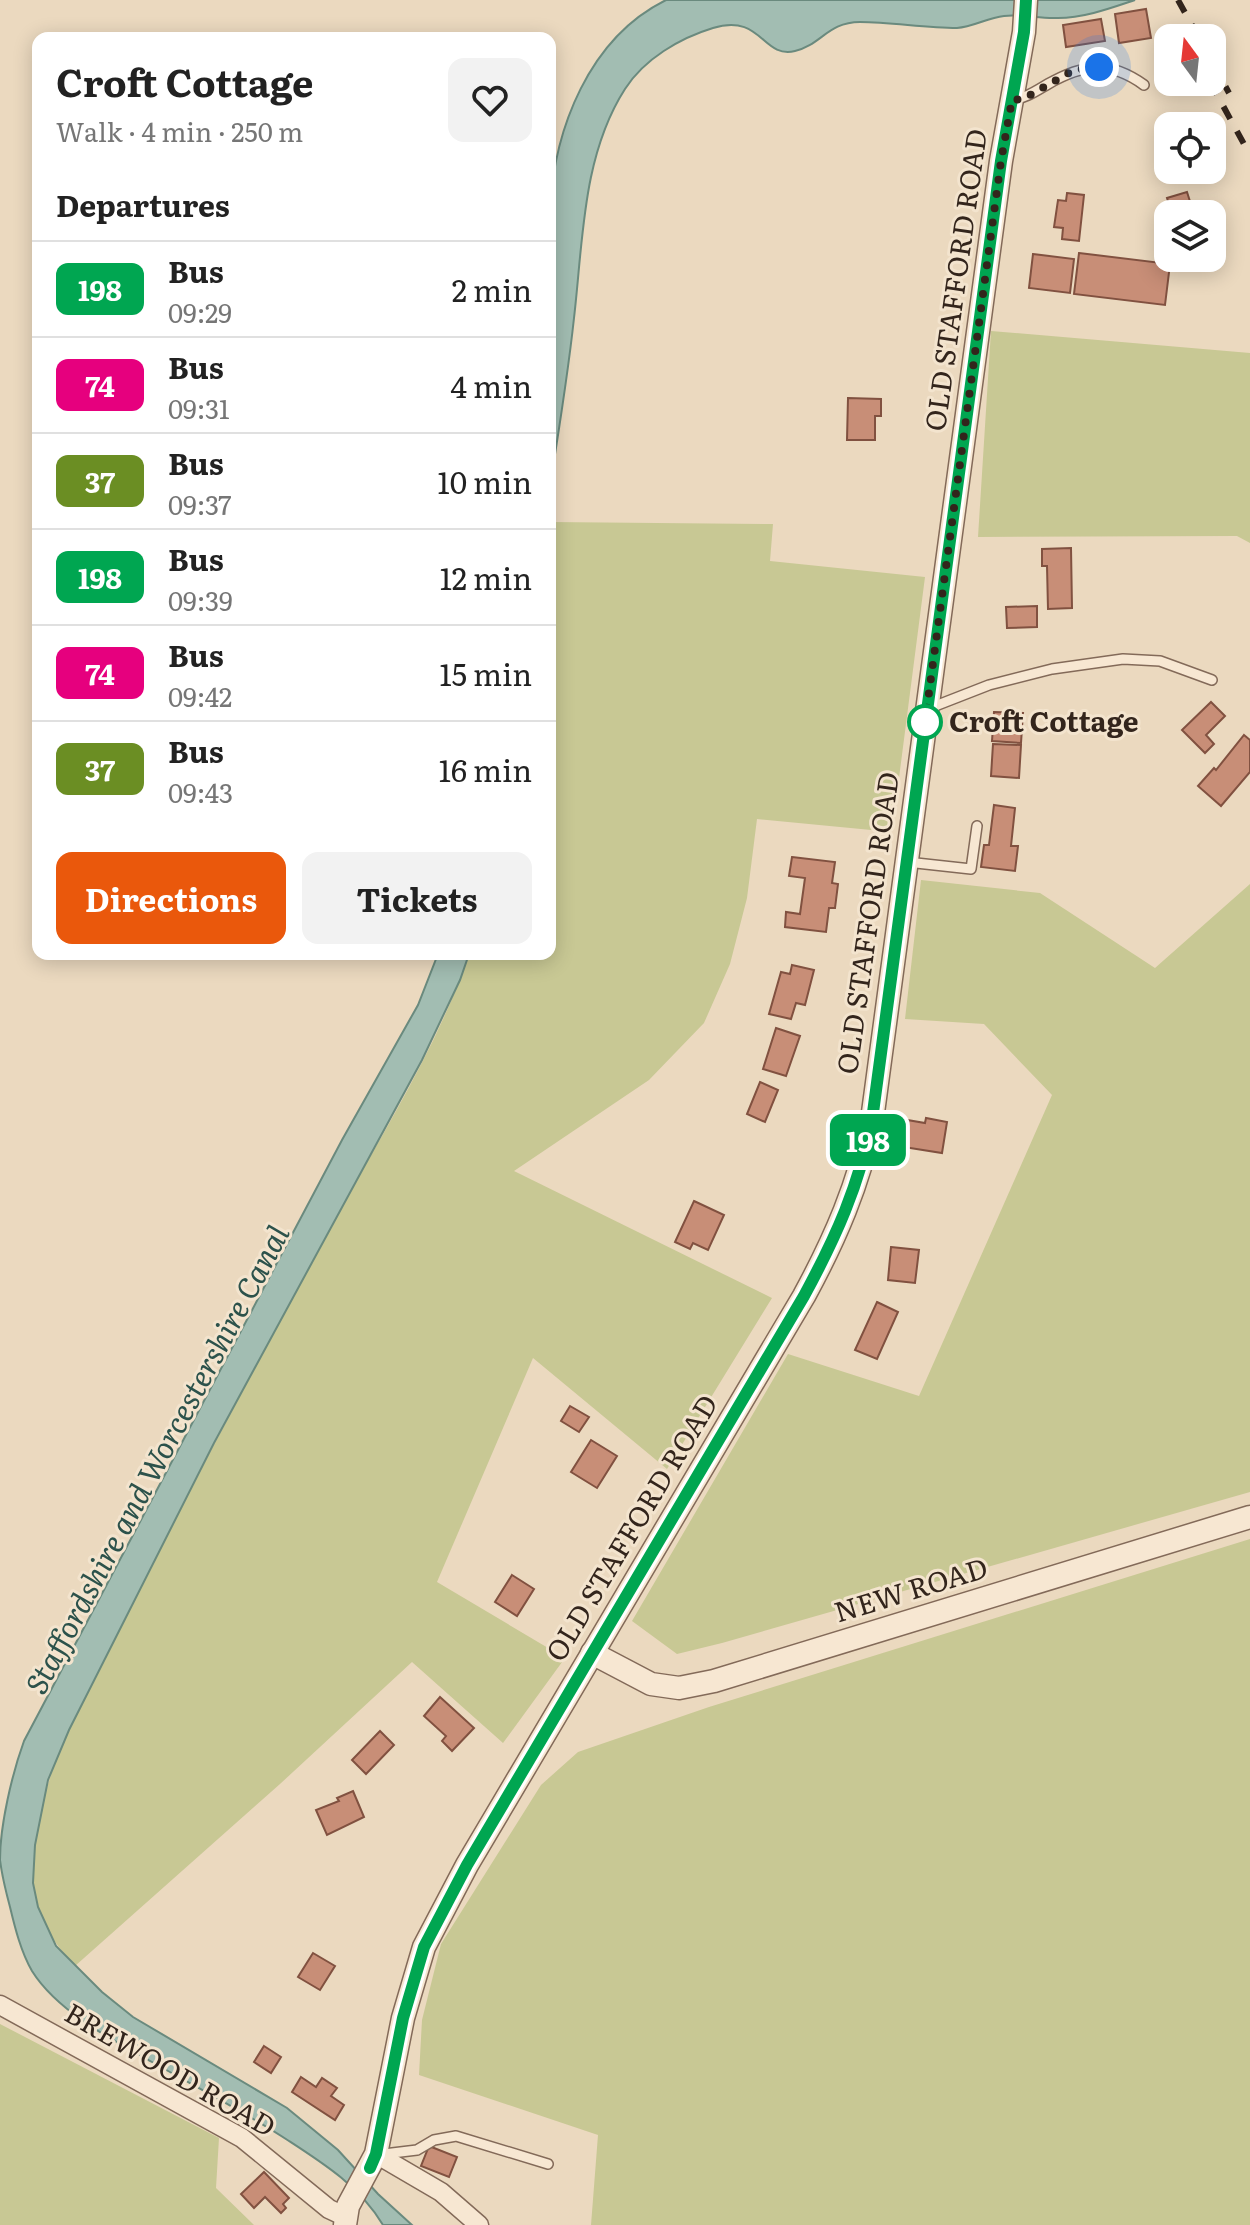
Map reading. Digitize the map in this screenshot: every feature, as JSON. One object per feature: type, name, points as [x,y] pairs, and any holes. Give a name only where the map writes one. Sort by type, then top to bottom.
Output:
[{"type":"street","name":"OLD STAFFORD ROAD","points":[[346,2216],[373,2161],[403,2018],[424,1947],[467,1865],[804,1296],[833,1244],[852,1199],[872,1120],[999,176],[1024,32],[1026,0]]},
{"type":"street","name":"NEW ROAD","points":[[592,1653],[651,1684],[679,1688],[702,1684],[1250,1517]]},
{"type":"street","name":"BREWOOD ROAD","points":[[0,2005],[242,2138],[329,2209],[346,2216]]},
{"type":"street","points":[[373,2161],[441,2192],[479,2225]]},
{"type":"lane","points":[[1012,100],[1023,99],[1074,70],[1099,67],[1125,72],[1144,85]]},
{"type":"lane","points":[[927,709],[989,685],[1052,669],[1123,659],[1160,661],[1212,680]]},
{"type":"lane","points":[[907,862],[971,869],[977,826]]},
{"type":"lane","points":[[373,2161],[408,2152],[434,2140],[456,2136],[548,2164]]},
{"type":"green space","points":[[991,331],[1250,353],[1250,543],[1237,536],[978,537]]},
{"type":"green space","points":[[556,522],[773,524],[770,561],[925,577],[892,832],[757,819],[747,898],[730,964],[704,1023],[649,1080],[514,1171],[772,1298],[667,1469],[533,1358],[437,1582],[565,1658],[503,1743],[412,1662],[75,1966],[40,1916],[33,1881],[35,1844],[42,1807],[65,1737],[235,1405],[411,1084],[467,960],[556,960]]},
{"type":"green space","points":[[921,880],[1040,893],[1155,968],[1250,884],[1250,1492],[677,1654],[632,1621],[788,1354],[919,1396],[1052,1095],[984,1024],[905,1019]]},
{"type":"green space","points":[[1250,1539],[1250,2225],[591,2225],[598,2135],[419,2075],[422,2020],[441,1944],[541,1785],[578,1752],[709,1707]]},
{"type":"green space","points":[[0,2024],[219,2138],[216,2188],[254,2225],[0,2225]]},
{"type":"shaded area","points":[[666,0],[1135,0],[1078,16],[1004,16],[957,28],[849,23],[804,48],[784,52],[742,26],[729,25],[688,38],[652,59],[633,78],[611,115],[592,171],[556,446],[556,164],[568,118],[581,89],[616,37]]},
{"type":"shaded area","points":[[436,960],[467,960],[422,1060],[214,1443],[69,1730],[48,1780],[35,1845],[33,1883],[38,1907],[56,1946],[102,1992],[133,2017],[287,2108],[338,2150],[378,2194],[412,2225],[383,2225],[353,2188],[316,2159],[256,2120],[103,2034],[56,1999],[32,1971],[22,1948],[0,1860],[8,1800],[24,1741],[342,1140],[418,1005]]},
{"type":"building","points":[[1146,9],[1151,38],[1119,43],[1115,14]]},
{"type":"building","points":[[1101,19],[1105,41],[1066,47],[1063,25]]},
{"type":"building","points":[[1187,192],[1190,200],[1168,200]]},
{"type":"building","points":[[1067,193],[1084,195],[1079,241],[1062,239],[1063,228],[1054,227],[1058,200],[1066,201]]},
{"type":"building","points":[[1079,253],[1154,262],[1154,272],[1169,272],[1165,305],[1074,294]]},
{"type":"building","points":[[1033,254],[1074,259],[1070,293],[1029,288]]},
{"type":"building","points":[[848,398],[881,399],[881,416],[875,416],[875,440],[847,440]]},
{"type":"building","points":[[1071,548],[1072,608],[1048,609],[1047,566],[1042,566],[1042,549]]},
{"type":"building","points":[[1037,606],[1037,627],[1007,628],[1006,607]]},
{"type":"building","points":[[1211,702],[1225,716],[1206,735],[1214,744],[1205,753],[1182,730]]},
{"type":"building","points":[[994,712],[1023,713],[1021,743],[992,741]]},
{"type":"building","points":[[1244,735],[1250,740],[1250,772],[1221,806],[1198,786],[1214,768],[1216,770]]},
{"type":"building","points":[[993,744],[1021,745],[1019,778],[991,776]]},
{"type":"building","points":[[994,805],[1015,808],[1011,846],[1018,846],[1015,871],[981,867],[984,845],[989,845]]},
{"type":"building","points":[[792,857],[835,862],[832,883],[838,884],[835,908],[829,908],[826,932],[785,927],[786,912],[800,914],[805,878],[789,876]]},
{"type":"building","points":[[792,965],[814,970],[805,1005],[796,1003],[791,1019],[769,1014],[781,972],[790,974]]},
{"type":"building","points":[[776,1028],[800,1036],[786,1076],[763,1069]]},
{"type":"building","points":[[760,1082],[778,1090],[765,1122],[747,1114]]},
{"type":"building","points":[[896,1118],[925,1123],[926,1118],[947,1122],[942,1153],[891,1145]]},
{"type":"building","points":[[694,1201],[724,1215],[708,1250],[693,1243],[690,1249],[675,1242]]},
{"type":"building","points":[[891,1247],[919,1250],[915,1283],[888,1280]]},
{"type":"building","points":[[877,1302],[898,1312],[877,1359],[855,1350]]},
{"type":"building","points":[[570,1406],[589,1417],[579,1432],[561,1421]]},
{"type":"building","points":[[591,1440],[617,1456],[597,1488],[571,1472]]},
{"type":"building","points":[[512,1575],[534,1589],[517,1616],[495,1602]]},
{"type":"building","points":[[440,1697],[474,1728],[452,1751],[442,1741],[446,1736],[424,1716]]},
{"type":"building","points":[[380,1731],[394,1745],[366,1774],[352,1760]]},
{"type":"building","points":[[353,1791],[364,1817],[327,1835],[316,1810],[339,1801],[337,1798]]},
{"type":"building","points":[[313,1953],[335,1966],[320,1990],[298,1977]]},
{"type":"building","points":[[264,2046],[281,2057],[271,2073],[254,2062]]},
{"type":"building","points":[[301,2077],[316,2087],[322,2078],[337,2088],[331,2096],[344,2105],[335,2120],[292,2092]]},
{"type":"building","points":[[429,2146],[457,2157],[449,2177],[421,2166]]},
{"type":"building","points":[[264,2172],[289,2198],[283,2204],[286,2208],[281,2213],[265,2197],[254,2208],[241,2194]]},
{"type":"railway","points":[[1178,0],[1191,24]]},
{"type":"railway","points":[[1226,88],[1229,93]]},
{"type":"railway","points":[[1218,96],[1250,155]]},
{"type":"bus line","name":"198","points":[[370,2168],[389,2095],[403,2018],[424,1947],[467,1865],[804,1296],[833,1244],[852,1199],[872,1120],[1001,161],[1024,32],[1026,0]]},
{"type":"place","name":"Croft Cottage","points":[[925,722]]},
{"type":"route","points":[[925,722],[1001,161],[1012,100],[1023,99],[1074,70],[1099,67]]},
{"type":"water label","name":"Staffordshire and Worcestershire Canal","points":[[158,1460]]}]
